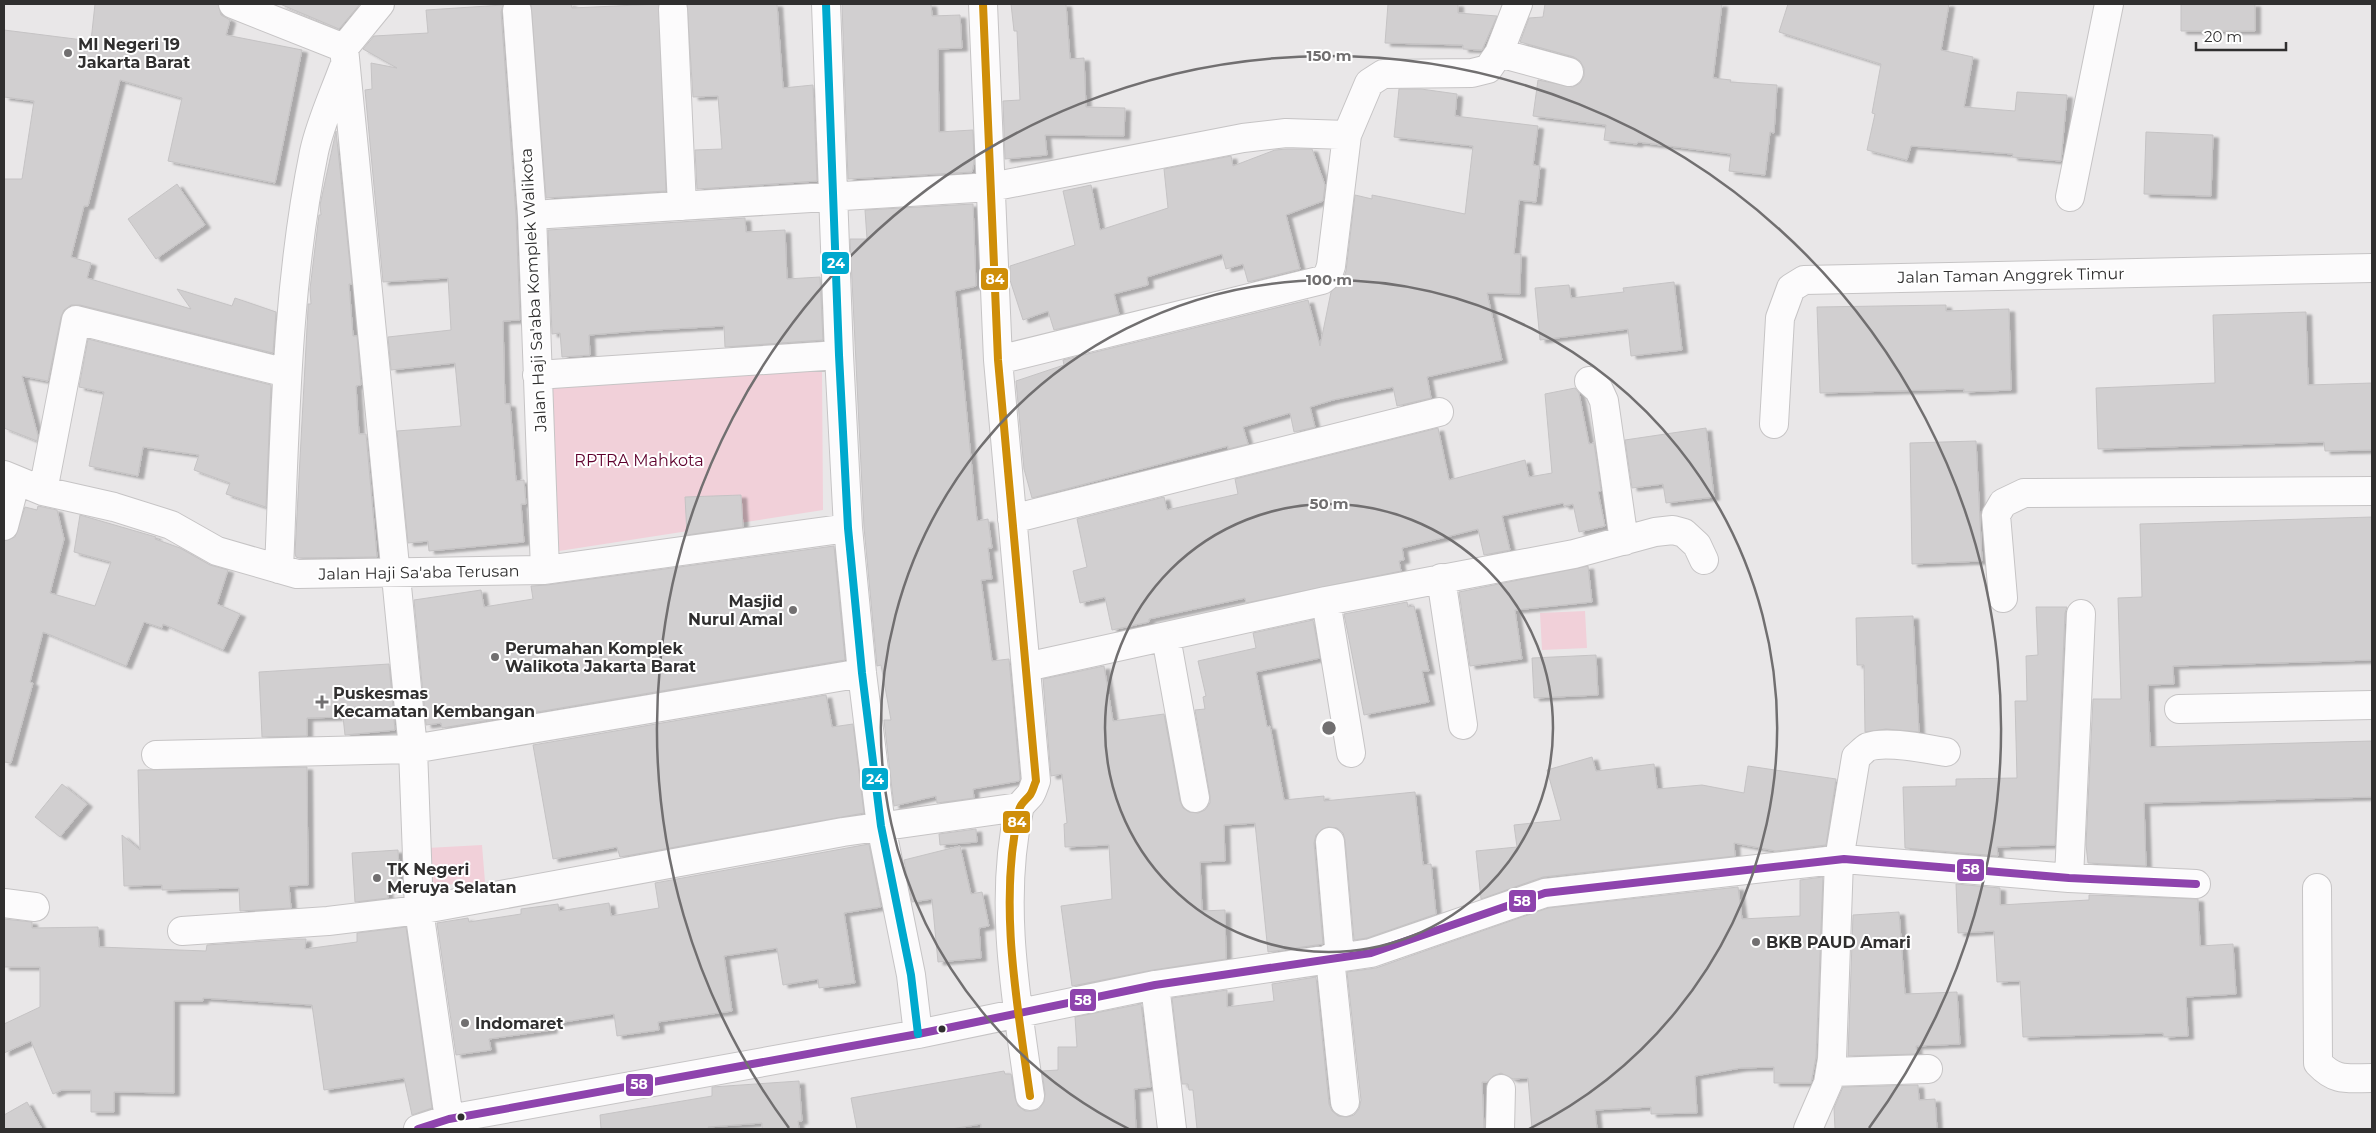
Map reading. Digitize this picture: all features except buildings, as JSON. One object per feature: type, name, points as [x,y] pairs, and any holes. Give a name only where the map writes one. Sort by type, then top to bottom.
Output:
[{"type":"street","points":[[233,4],[344,55]]},
{"type":"street","points":[[279,569],[287,373],[298,252],[314,150],[344,55],[380,4]]},
{"type":"street","points":[[826,4],[839,355],[848,528],[862,674],[881,826],[911,975],[918,1034]]},
{"type":"street","points":[[983,4],[998,360],[1036,781],[1031,794],[1019,807],[1011,869],[1010,916],[1018,1014],[1030,1096]]},
{"type":"street","points":[[998,360],[1322,280],[1328,276],[1331,266],[1347,134],[1369,83],[1383,74],[1472,74],[1488,69],[1499,53],[1518,4]]},
{"type":"street","points":[[2070,197],[2109,4]]},
{"type":"street","points":[[673,9],[682,206]]},
{"type":"street","name":"Jalan Haji Sa'aba Komplek Walikota","points":[[517,11],[532,216],[545,570]]},
{"type":"street","points":[[1499,53],[1569,72]]},
{"type":"street","points":[[344,55],[413,749],[419,910],[449,1119]]},
{"type":"street","points":[[532,216],[834,196],[991,188],[1243,138],[1286,133],[1347,134]]},
{"type":"street","name":"Jalan Taman Anggrek Timur","points":[[1774,424],[1780,318],[1791,288],[1804,280],[2372,268]]},
{"type":"street","points":[[43,491],[76,320],[287,373]]},
{"type":"street","points":[[538,375],[839,355]]},
{"type":"street","points":[[1589,381],[1599,390],[1604,401],[1624,541]]},
{"type":"street","points":[[1012,519],[1439,412]]},
{"type":"street","points":[[4,526],[10,477]]},
{"type":"street","name":"Jalan Haji Sa'aba Terusan","points":[[10,477],[43,491],[114,507],[170,525],[217,551],[302,574],[396,574],[545,570],[848,528]]},
{"type":"street","points":[[2003,598],[1996,515],[2003,502],[2024,493],[2372,491]]},
{"type":"street","points":[[1026,667],[1326,601],[1574,554],[1655,532],[1673,530],[1684,533],[1692,539],[1704,560]]},
{"type":"street","points":[[1442,578],[1463,725]]},
{"type":"street","points":[[1326,601],[1352,753]]},
{"type":"street","points":[[2069,878],[2081,614]]},
{"type":"street","points":[[1166,637],[1195,798]]},
{"type":"street","points":[[156,755],[413,749],[862,674]]},
{"type":"street","points":[[2179,709],[2372,705]]},
{"type":"street","points":[[1808,1129],[1819,1106],[1830,1072],[1837,955],[1839,860],[1856,757],[1867,747],[1882,746],[1903,745],[1946,752]]},
{"type":"street","points":[[182,931],[328,921],[419,910],[881,826],[1019,807]]},
{"type":"street","points":[[1330,842],[1335,958],[1346,1102]]},
{"type":"street","points":[[418,1129],[449,1119],[918,1034],[1155,985],[1371,953],[1545,893],[1839,860],[2069,878],[2196,884]]},
{"type":"street","points":[[2317,888],[2318,1063],[2328,1073],[2338,1078],[2372,1078]]},
{"type":"street","points":[[4,903],[35,907]]},
{"type":"street","points":[[1155,985],[1172,1129]]},
{"type":"street","points":[[1830,1072],[1928,1068]]},
{"type":"street","points":[[1500,1129],[1501,1089]]},
{"type":"green space","name":"RPTRA Mahkota","points":[[822,370],[823,510],[559,551],[549,388]]},
{"type":"green space","points":[[1585,611],[1587,648],[1542,650],[1540,613]]},
{"type":"green space","points":[[482,845],[485,882],[429,886],[427,848]]},
{"type":"transit line","name":"24","points":[[826,4],[839,355],[848,528],[862,673],[881,826],[911,975],[918,1034]]},
{"type":"transit line","name":"84","points":[[983,4],[998,360],[1036,781],[1031,793],[1019,810],[1013,845],[1010,881],[1010,917],[1015,989],[1030,1096]]},
{"type":"transit line","name":"58","points":[[418,1129],[449,1119],[918,1034],[1155,985],[1371,953],[1545,893],[1844,859],[2069,878],[2196,884]]},
{"type":"place","name":"MI Negeri 19 Jakarta Barat","points":[[68,53]]},
{"type":"place","name":"Masjid Nurul Amal","points":[[793,610]]},
{"type":"place","name":"Perumahan Komplek Walikota Jakarta Barat","points":[[495,657]]},
{"type":"place","name":"Puskesmas Kecamatan Kembangan","points":[[322,702]]},
{"type":"place","name":"TK Negeri Meruya Selatan","points":[[377,878]]},
{"type":"place","name":"BKB PAUD Amari","points":[[1756,942]]},
{"type":"place","name":"Indomaret","points":[[465,1023]]}]
